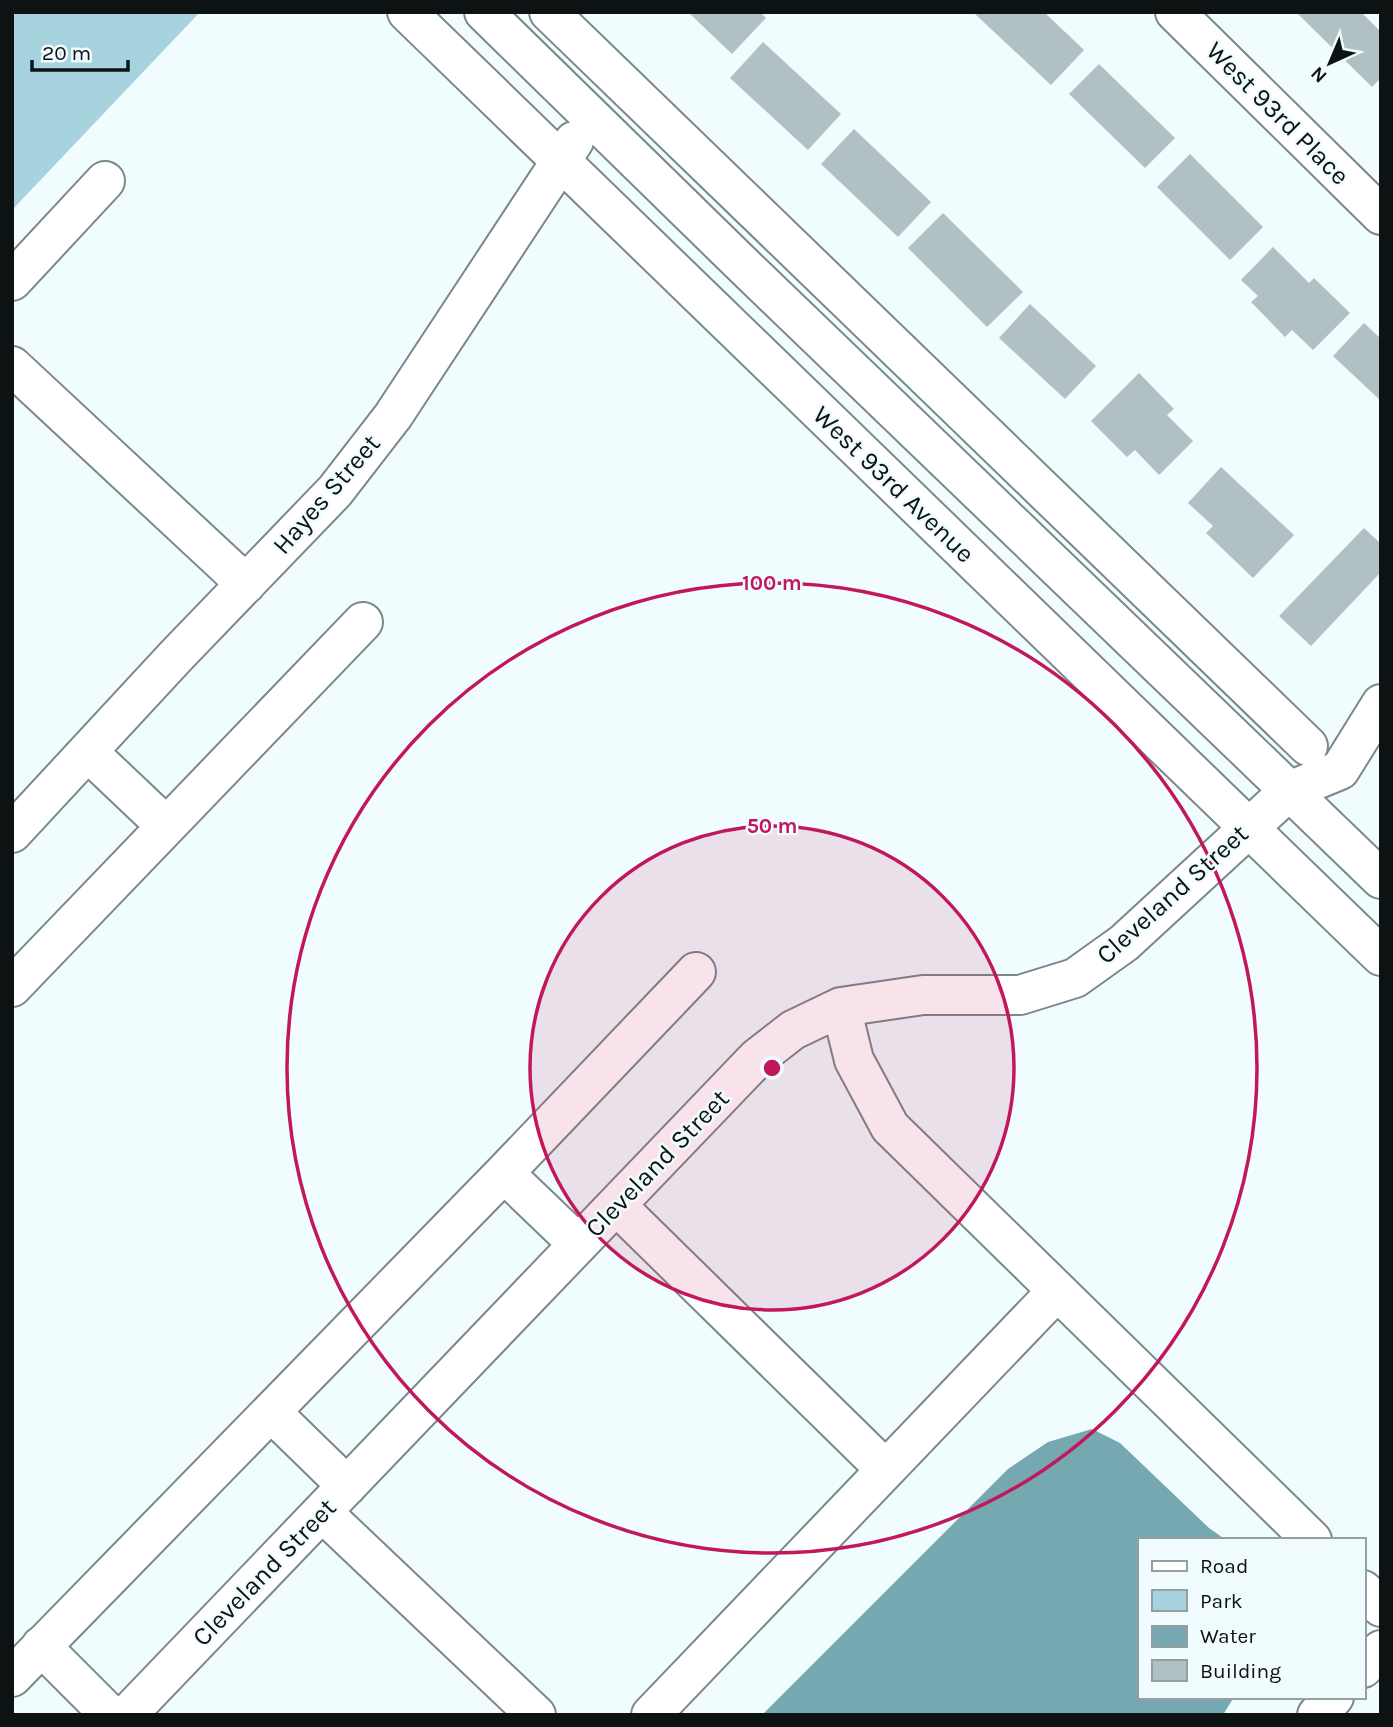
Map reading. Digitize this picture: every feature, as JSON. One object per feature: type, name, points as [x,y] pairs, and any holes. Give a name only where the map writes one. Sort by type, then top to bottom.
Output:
[{"type":"street","name":"West 93rd Avenue","points":[[407,12],[1381,956]]},
{"type":"street","name":"West 93rd Avenue","points":[[484,12],[744,267],[1381,880]]},
{"type":"street","points":[[549,12],[1308,746],[1381,696]]},
{"type":"street","name":"West 93rd Place","points":[[1175,12],[1381,215]]},
{"type":"street","name":"Hayes Street","points":[[12,833],[335,491],[393,416],[591,116]]},
{"type":"street","points":[[12,281],[105,180]]},
{"type":"street","points":[[12,366],[246,584]]},
{"type":"street","points":[[12,987],[363,622]]},
{"type":"street","name":"Cleveland Street","points":[[127,1715],[757,1058],[793,1030],[841,1007],[923,996],[1020,995],[1075,978],[1124,943],[1289,791],[1340,771],[1381,704]]},
{"type":"street","name":"Cleveland Street","points":[[1289,791],[1308,746]]},
{"type":"street","points":[[88,752],[166,826]]},
{"type":"street","points":[[12,1677],[504,1173],[696,972]]},
{"type":"street","points":[[841,1007],[854,1060],[890,1127],[1310,1538]]},
{"type":"street","points":[[504,1173],[578,1244]]},
{"type":"street","points":[[616,1205],[885,1469]]},
{"type":"street","points":[[651,1715],[1056,1292]]},
{"type":"street","points":[[271,1412],[334,1499],[536,1715]]},
{"type":"street","points":[[1365,1592],[1381,1607]]},
{"type":"street","points":[[41,1646],[110,1715]]},
{"type":"street","points":[[1365,1666],[1381,1650]]},
{"type":"street","points":[[1317,1715],[1332,1699]]},
{"type":"green space","points":[[12,12],[200,12],[12,210]]},
{"type":"water","points":[[1092,1429],[1120,1443],[1209,1528],[1223,1538],[1138,1538],[1138,1699],[1233,1699],[1223,1715],[762,1715],[1008,1469],[1048,1442]]},
{"type":"building","points":[[688,12],[760,12],[766,18],[732,54]]},
{"type":"building","points":[[1044,12],[1084,50],[1051,85],[975,14]]},
{"type":"building","points":[[1296,12],[1361,12],[1381,32],[1381,78],[1372,87]]},
{"type":"building","points":[[763,42],[841,114],[808,150],[730,78]]},
{"type":"building","points":[[1099,64],[1175,138],[1145,168],[1069,94]]},
{"type":"building","points":[[854,129],[931,202],[898,237],[821,164]]},
{"type":"building","points":[[1190,154],[1263,227],[1230,260],[1157,187]]},
{"type":"building","points":[[943,213],[1023,292],[987,327],[908,248]]},
{"type":"building","points":[[1273,247],[1309,283],[1314,278],[1350,313],[1313,350],[1292,330],[1285,337],[1251,302],[1258,296],[1241,280]]},
{"type":"building","points":[[1030,304],[1096,366],[1065,399],[999,338]]},
{"type":"building","points":[[1364,323],[1381,339],[1381,401],[1333,356]]},
{"type":"building","points":[[1139,373],[1174,409],[1167,415],[1193,441],[1159,475],[1135,450],[1127,457],[1091,421]]},
{"type":"building","points":[[1221,467],[1294,535],[1253,578],[1206,533],[1213,526],[1188,503]]},
{"type":"building","points":[[1364,528],[1381,544],[1381,572],[1311,646],[1279,616]]}]
